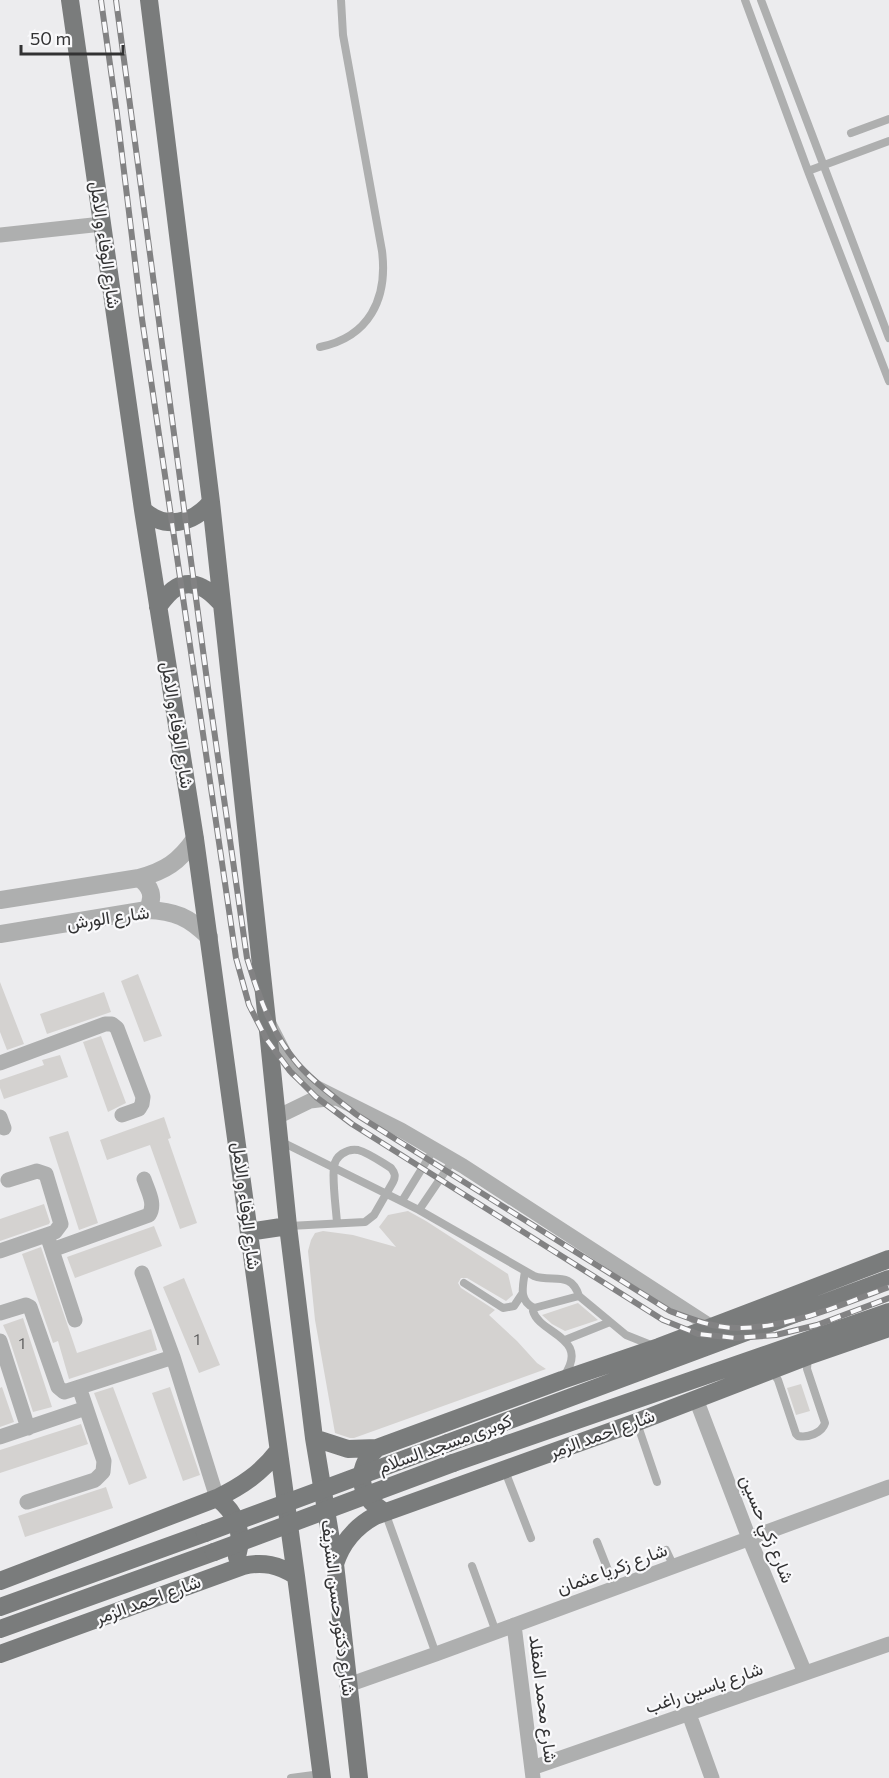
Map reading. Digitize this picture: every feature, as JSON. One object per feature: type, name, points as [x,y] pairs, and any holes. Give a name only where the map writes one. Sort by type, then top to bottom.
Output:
[{"type":"main road","name":"شارع الوفاء و الامل","points":[[70,0],[143,510],[195,839],[278,1451]]},
{"type":"main road","points":[[149,0],[211,502],[288,1227],[314,1438],[348,1449],[377,1448],[658,1347],[889,1259]]},
{"type":"main road","points":[[143,510],[165,522],[182,522],[198,515],[211,502]]},
{"type":"main road","points":[[158,607],[169,591],[189,584],[204,588],[222,604]]},
{"type":"main road","points":[[249,1232],[288,1227]]},
{"type":"main road","name":"كوبرى مسجد السلام","points":[[0,1607],[889,1279]]},
{"type":"main road","name":"كوبرى مسجد السلام","points":[[0,1629],[453,1463],[889,1312]]},
{"type":"main road","name":"شارع احمد الزمر","points":[[335,1564],[343,1544],[357,1528],[385,1512],[637,1422],[808,1356],[889,1328]]},
{"type":"main road","name":"شارع دكتور حسن الشريف","points":[[314,1438],[335,1564],[359,1778]]},
{"type":"main road","points":[[377,1448],[363,1466],[362,1482],[372,1503],[385,1512]]},
{"type":"main road","points":[[0,1581],[217,1498],[259,1473],[278,1451]]},
{"type":"main road","name":"شارع دكتور حسن الشريف","points":[[278,1451],[321,1776]]},
{"type":"main road","points":[[217,1498],[225,1503],[236,1518],[240,1537],[237,1555],[228,1571]]},
{"type":"main road","name":"شارع احمد الزمر","points":[[0,1654],[243,1566],[261,1563],[280,1567],[296,1576]]},
{"type":"street","points":[[0,236],[102,224]]},
{"type":"street","name":"شارع الورش","points":[[0,900],[156,874],[185,854],[195,839]]},
{"type":"street","points":[[139,878],[147,885],[152,895],[147,910]]},
{"type":"street","name":"شارع الورش","points":[[0,934],[147,910],[182,915],[196,924],[209,937]]},
{"type":"street","points":[[267,1022],[288,1061],[315,1087],[401,1130],[453,1160],[710,1326]]},
{"type":"street","points":[[0,1063],[105,1024],[112,1024],[117,1028],[143,1097],[139,1110],[122,1115]]},
{"type":"street","points":[[277,1117],[310,1101],[338,1097]]},
{"type":"street","points":[[0,1251],[58,1230],[61,1220],[46,1174],[37,1171],[8,1180]]},
{"type":"street","points":[[52,1250],[149,1215],[153,1204],[144,1179]]},
{"type":"street","points":[[47,1235],[75,1320]]},
{"type":"street","points":[[142,1273],[173,1357],[217,1498]]},
{"type":"street","points":[[0,1313],[26,1305],[30,1307],[58,1387],[64,1392],[173,1357]]},
{"type":"street","points":[[0,1341],[28,1428]]},
{"type":"street","points":[[27,1502],[95,1480],[103,1472],[104,1461],[79,1388]]},
{"type":"street","name":"شارع زكي حسين","points":[[696,1399],[804,1673]]},
{"type":"street","points":[[0,1437],[86,1408]]},
{"type":"street","name":"شارع زكريا عثمان","points":[[348,1685],[889,1487]]},
{"type":"street","name":"شارع محمد المقلد","points":[[514,1625],[532,1773]]},
{"type":"street","name":"شارع ياسين راغب","points":[[532,1773],[689,1714],[889,1644]]},
{"type":"street","points":[[689,1714],[712,1778]]},
{"type":"lane","points":[[320,347],[342,340],[362,327],[376,306],[384,273],[343,35],[341,0]]},
{"type":"lane","points":[[745,0],[889,381]]},
{"type":"lane","points":[[761,0],[889,338]]},
{"type":"lane","points":[[851,133],[889,119]]},
{"type":"lane","points":[[792,127],[808,121]]},
{"type":"lane","points":[[808,171],[889,141]]},
{"type":"lane","points":[[279,1141],[419,1210],[525,1271],[540,1278],[566,1279],[575,1286],[579,1296],[610,1322],[633,1339],[658,1347]]},
{"type":"lane","points":[[402,1202],[434,1149]]},
{"type":"lane","points":[[288,1227],[365,1222],[374,1215],[387,1194],[395,1177],[391,1168],[360,1151],[353,1150],[340,1155],[333,1167],[337,1223]]},
{"type":"lane","points":[[419,1210],[453,1160]]},
{"type":"lane","points":[[464,1283],[503,1308],[514,1306],[522,1294],[525,1271]]},
{"type":"lane","points":[[522,1294],[526,1303],[534,1308],[579,1296]]},
{"type":"lane","points":[[534,1308],[535,1318],[565,1340],[569,1347],[570,1368],[562,1380]]},
{"type":"lane","points":[[565,1340],[610,1322]]},
{"type":"lane","points":[[771,1370],[787,1398],[796,1434],[805,1437],[820,1431],[825,1426],[825,1420],[807,1369],[808,1356]]},
{"type":"lane","points":[[804,1392],[814,1388]]},
{"type":"lane","points":[[808,1407],[819,1403]]},
{"type":"lane","points":[[637,1422],[657,1482]]},
{"type":"lane","points":[[504,1469],[531,1538]]},
{"type":"lane","points":[[385,1512],[436,1654]]},
{"type":"lane","points":[[597,1542],[615,1588]]},
{"type":"lane","points":[[666,1550],[674,1567]]},
{"type":"lane","points":[[472,1566],[496,1632]]},
{"type":"lane","points":[[291,1778],[321,1776]]},
{"type":"building","points":[[138,974],[162,1036],[144,1042],[121,981]]},
{"type":"building","points":[[0,982],[24,1044],[7,1050],[0,1032]]},
{"type":"building","points":[[104,992],[111,1012],[47,1034],[40,1014]]},
{"type":"building","points":[[101,1036],[126,1103],[108,1112],[83,1042]]},
{"type":"building","points":[[60,1055],[68,1077],[4,1099],[0,1080],[44,1065],[42,1060]]},
{"type":"building","points":[[164,1117],[171,1138],[168,1139],[197,1223],[180,1229],[150,1145],[107,1160],[100,1140]]},
{"type":"building","points":[[68,1131],[98,1223],[79,1230],[49,1137]]},
{"type":"building","points":[[44,1204],[49,1224],[0,1241],[0,1219]]},
{"type":"building","points":[[408,1211],[508,1274],[513,1295],[506,1301],[467,1278],[461,1278],[458,1283],[461,1288],[495,1310],[489,1315],[537,1363],[546,1369],[350,1438],[335,1433],[315,1320],[308,1251],[315,1233],[323,1231],[353,1235],[396,1247],[379,1227],[388,1215]]},
{"type":"building","points":[[154,1226],[162,1246],[75,1278],[67,1257]]},
{"type":"building","points":[[41,1247],[77,1353],[151,1329],[157,1350],[69,1379],[58,1341],[53,1343],[22,1254]]},
{"type":"building","points":[[184,1278],[220,1365],[199,1373],[163,1287]]},
{"type":"building","points":[[578,1303],[598,1320],[565,1331],[542,1315]]},
{"type":"building","points":[[23,1318],[52,1407],[33,1412],[3,1325]]},
{"type":"building","points":[[801,1384],[810,1411],[796,1415],[787,1388]]},
{"type":"building","points":[[2,1387],[14,1422],[0,1427],[0,1388]]},
{"type":"building","points":[[113,1387],[147,1478],[129,1485],[94,1393]]},
{"type":"building","points":[[170,1387],[200,1475],[183,1481],[152,1393]]},
{"type":"building","points":[[81,1424],[88,1444],[0,1473],[0,1450]]},
{"type":"building","points":[[106,1487],[113,1508],[25,1537],[18,1516]]},
{"type":"railway","points":[[101,0],[142,319],[236,958],[249,1005],[267,1040],[290,1071],[316,1097],[352,1124],[663,1320],[698,1334],[736,1338],[776,1335],[817,1325],[889,1298]]},
{"type":"railway","points":[[116,0],[208,688],[247,958],[261,1000],[280,1039],[304,1070],[357,1115],[670,1311],[711,1325],[737,1328],[757,1327],[795,1320],[889,1287]]}]
